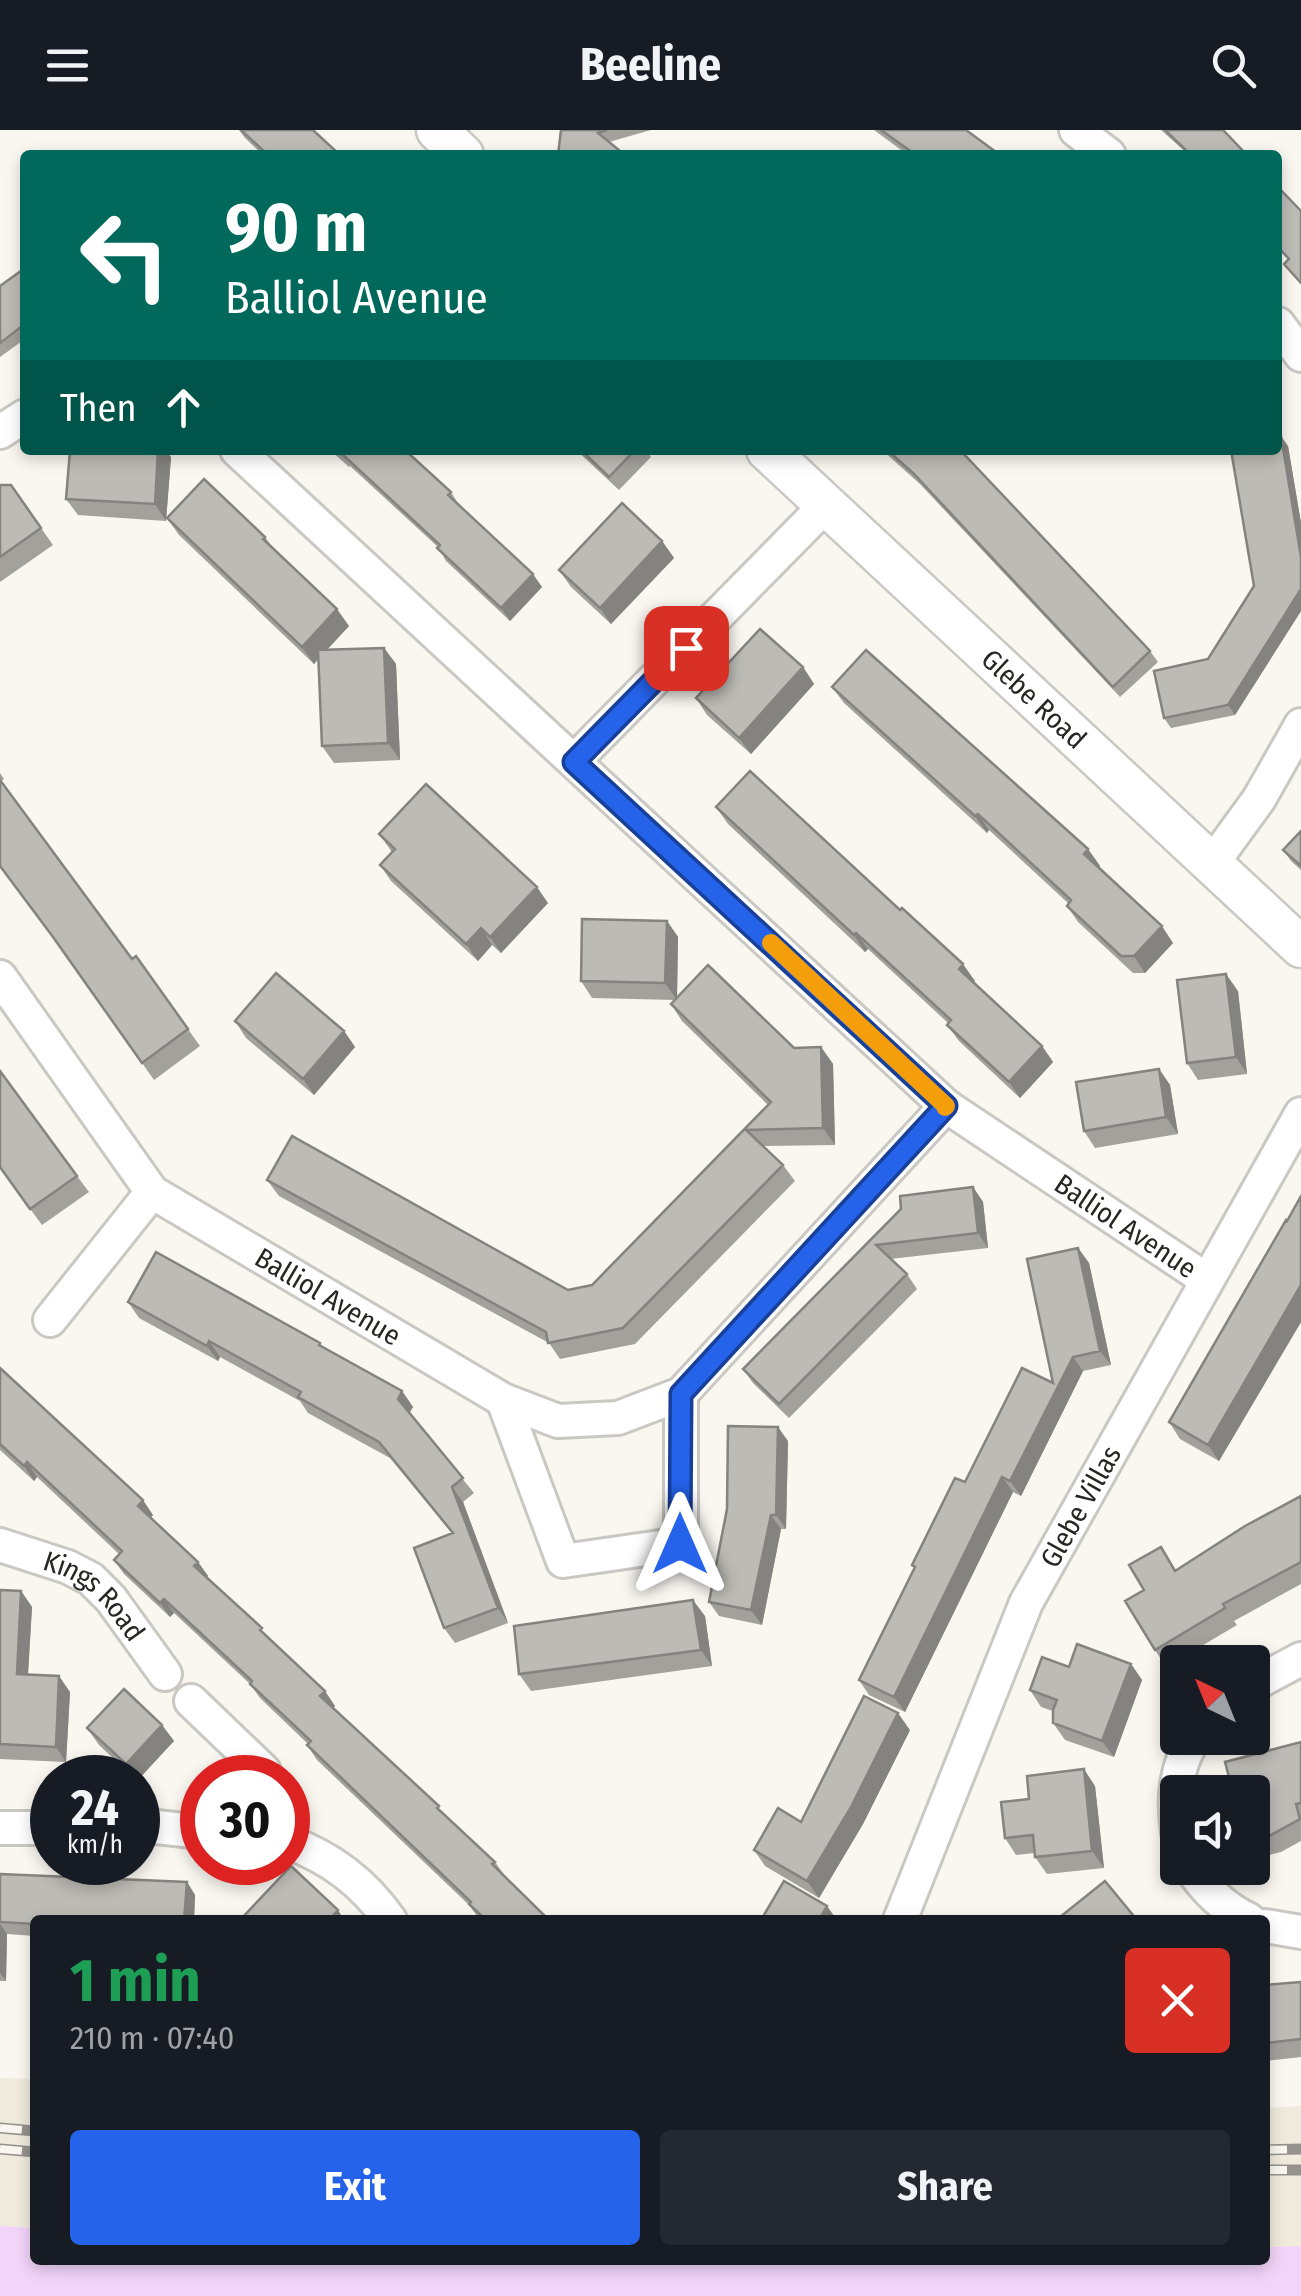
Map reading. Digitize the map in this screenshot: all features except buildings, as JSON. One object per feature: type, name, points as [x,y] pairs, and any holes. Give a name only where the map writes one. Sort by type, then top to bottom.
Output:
[{"type":"street","points":[[437,130],[458,150]]},
{"type":"street","points":[[1076,130],[1103,150]]},
{"type":"street","points":[[1282,330],[1301,356]]},
{"type":"street","name":"Balliol Avenue","points":[[242,455],[946,1106],[1207,1280]]},
{"type":"street","name":"Glebe Road","points":[[772,455],[1301,948]]},
{"type":"street","points":[[574,762],[825,506]]},
{"type":"street","points":[[1211,865],[1260,799],[1301,724]]},
{"type":"street","name":"Balliol Avenue","points":[[0,977],[152,1192],[503,1400],[558,1422],[618,1418],[681,1394],[946,1106]]},
{"type":"street","name":"Glebe Villas","points":[[902,1915],[1026,1603],[1301,1114]]},
{"type":"street","points":[[50,1320],[152,1192]]},
{"type":"street","points":[[503,1400],[563,1561],[680,1544],[681,1394]]},
{"type":"street","name":"Kings Road","points":[[0,1545],[91,1578],[166,1674]]},
{"type":"street","points":[[1270,1675],[1301,1658]]},
{"type":"street","points":[[191,1701],[247,1755]]},
{"type":"street","points":[[0,1828],[30,1828]]},
{"type":"street","points":[[310,1850],[337,1864],[372,1895],[386,1915]]},
{"type":"street","points":[[1203,1885],[1239,1915]]},
{"type":"street","points":[[1270,1927],[1301,1932]]},
{"type":"shaded area","points":[[0,2078],[30,2079],[30,2228],[0,2226]]},
{"type":"shaded area","points":[[1301,2106],[1301,2246],[1270,2247],[1270,2108]]},
{"type":"shaded area","points":[[0,2226],[30,2228],[30,2265],[1270,2265],[1270,2247],[1301,2246],[1301,2296],[0,2296]]},
{"type":"railway","points":[[0,2128],[30,2131]]},
{"type":"railway","points":[[0,2149],[30,2152]]},
{"type":"railway","points":[[1270,2150],[1301,2149]]},
{"type":"railway","points":[[1270,2170],[1301,2170]]},
{"type":"slow traffic","points":[[771,943],[945,1107]]},
{"type":"route","points":[[680,1544],[681,1394],[946,1106],[574,762],[686,648]]}]
